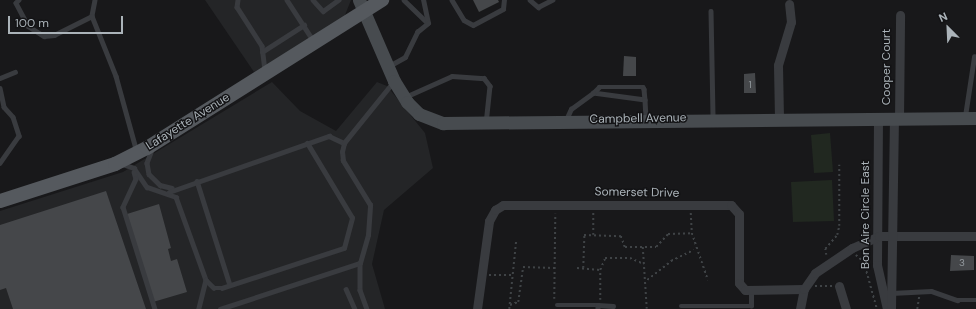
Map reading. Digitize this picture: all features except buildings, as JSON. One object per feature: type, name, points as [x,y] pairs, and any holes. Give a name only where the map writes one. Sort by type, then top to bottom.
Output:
[{"type":"main road","name":"Lafayette Avenue","points":[[0,201],[115,164],[137,153],[265,74],[314,41],[361,6],[382,0]]},
{"type":"street","points":[[779,118],[778,65],[791,22],[789,4]]},
{"type":"street","name":"Campbell Avenue","points":[[361,6],[387,67],[404,97],[419,114],[442,123],[713,118],[970,118]]},
{"type":"street","name":"Cooper Court","points":[[896,118],[900,15]]},
{"type":"street","points":[[891,309],[896,118]]},
{"type":"street","name":"Bon Aire Circle East","points":[[878,119],[880,287],[887,309]]},
{"type":"street","name":"Somerset Drive","points":[[477,309],[489,221],[495,210],[503,205],[690,205],[737,209],[739,283],[751,293]]},
{"type":"street","points":[[800,309],[804,289],[814,273],[847,251],[879,236],[976,236]]},
{"type":"street","points":[[839,286],[846,309]]},
{"type":"street","points":[[751,293],[804,289]]},
{"type":"lane","points":[[19,0],[16,3],[28,26],[44,36],[54,35],[92,16]]},
{"type":"lane","points":[[95,0],[92,16],[116,76],[137,153]]},
{"type":"lane","points":[[238,0],[237,7],[262,52],[265,74]]},
{"type":"lane","points":[[287,0],[314,41]]},
{"type":"lane","points":[[313,0],[323,12],[338,0]]},
{"type":"lane","points":[[404,0],[428,23]]},
{"type":"lane","points":[[424,0],[428,23]]},
{"type":"lane","points":[[452,0],[464,20],[473,25],[503,9],[504,0]]},
{"type":"lane","points":[[530,0],[538,7],[552,0]]},
{"type":"lane","points":[[711,11],[713,118]]},
{"type":"lane","points":[[387,67],[405,57],[417,32],[428,23]]},
{"type":"lane","points":[[262,52],[304,25]]},
{"type":"lane","points":[[970,118],[974,56]]},
{"type":"lane","points":[[0,78],[15,72]]},
{"type":"lane","points":[[404,97],[422,87],[452,76],[488,80],[486,122]]},
{"type":"lane","points":[[367,309],[360,290],[360,263],[372,215],[370,205],[343,161],[344,143],[394,81]]},
{"type":"lane","points":[[566,120],[571,109],[599,88],[641,87],[645,100],[646,119]]},
{"type":"lane","points":[[0,88],[1,99],[19,136],[0,163]]},
{"type":"lane","points":[[593,93],[645,100]]},
{"type":"lane","points":[[161,139],[149,154],[149,174],[160,185],[172,188],[197,181],[329,136],[344,143]]},
{"type":"lane","points":[[115,164],[134,168],[147,187],[169,192],[176,197],[184,213],[206,280],[214,288],[230,285],[344,248],[352,218],[307,143]]},
{"type":"lane","points":[[134,168],[136,179],[122,207],[155,309]]},
{"type":"lane","points":[[197,181],[230,285]]},
{"type":"lane","points":[[169,192],[172,188]]},
{"type":"lane","points":[[220,309],[360,263]]},
{"type":"lane","points":[[199,309],[206,280]]},
{"type":"lane","points":[[346,289],[355,309]]},
{"type":"lane","points":[[891,293],[920,291],[976,300]]},
{"type":"lane","points":[[680,306],[751,306],[751,293]]},
{"type":"lane","points":[[557,305],[598,307],[613,306]]},
{"type":"path","points":[[829,262],[825,249],[838,235],[839,226],[839,165]]},
{"type":"path","points":[[554,204],[557,225],[553,297],[557,305]]},
{"type":"path","points":[[593,204],[593,235]]},
{"type":"path","points":[[690,205],[695,249],[708,280]]},
{"type":"path","points":[[583,268],[584,235],[621,236],[625,247],[643,247],[660,245],[668,234],[692,233]]},
{"type":"path","points":[[509,309],[516,240]]},
{"type":"path","points":[[643,247],[644,264],[648,280],[647,309]]},
{"type":"path","points":[[648,280],[671,261],[695,249]]},
{"type":"path","points":[[847,251],[864,262],[877,309]]},
{"type":"path","points":[[598,307],[600,270],[605,258],[612,257],[644,264]]},
{"type":"path","points":[[510,305],[518,302],[523,267],[554,268]]},
{"type":"path","points":[[578,268],[600,270]]},
{"type":"path","points":[[482,272],[501,277],[513,275]]},
{"type":"path","points":[[804,289],[839,286]]},
{"type":"path","points":[[917,309],[920,291]]},
{"type":"shaded area","points":[[205,0],[351,0],[343,20],[254,72]]},
{"type":"shaded area","points":[[272,82],[300,111],[336,131],[377,82],[387,86],[425,133],[433,168],[384,210],[372,264],[385,309],[0,309],[0,211],[123,172]]},
{"type":"shaded area","points":[[830,133],[833,172],[814,173],[811,135]]},
{"type":"shaded area","points":[[832,180],[834,221],[793,222],[791,182]]}]
